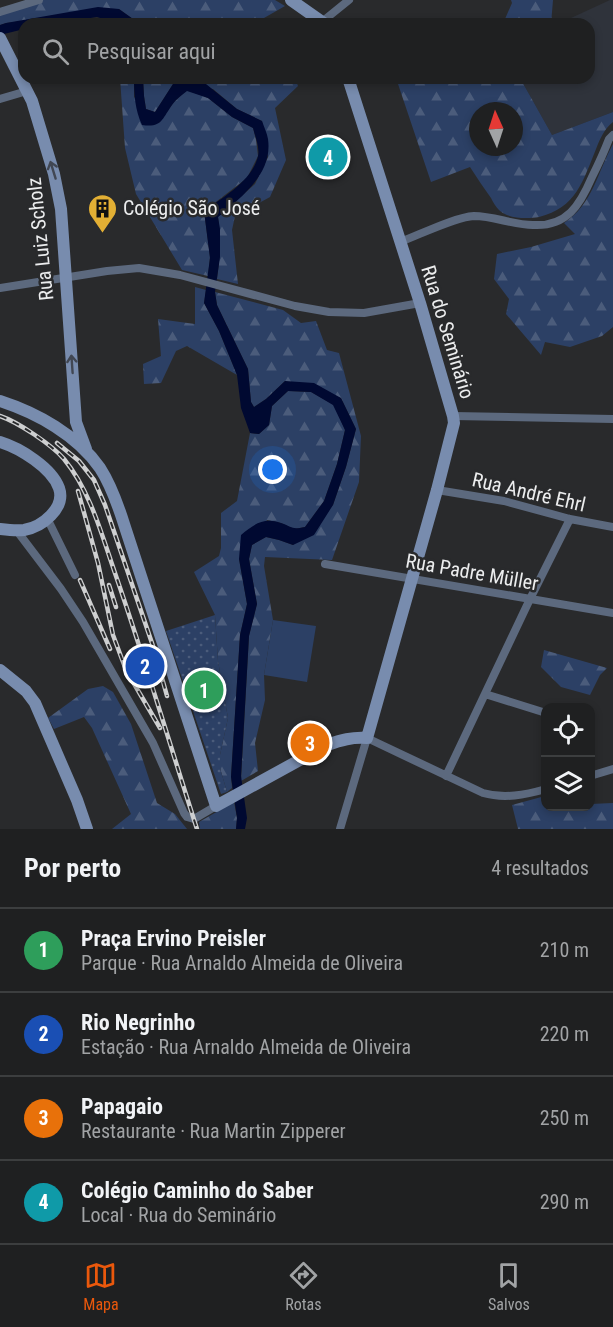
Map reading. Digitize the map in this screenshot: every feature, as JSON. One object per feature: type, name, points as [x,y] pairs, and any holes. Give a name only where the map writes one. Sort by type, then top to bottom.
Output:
[{"type":"street","points":[[0,12],[39,0]]},
{"type":"street","points":[[291,0],[317,18]]},
{"type":"street","points":[[329,18],[349,0]]},
{"type":"street","name":"Rua Luiz Scholz","points":[[1,41],[18,74]]},
{"type":"street","name":"Rua Luiz Scholz","points":[[23,84],[57,186],[61,209],[76,422],[88,453]]},
{"type":"street","name":"Rua do Seminário","points":[[350,84],[420,303],[454,423],[367,738]]},
{"type":"street","points":[[0,99],[27,91]]},
{"type":"street","points":[[400,242],[466,217],[485,217],[532,225],[551,224],[560,220],[570,214],[584,198],[609,139],[613,135]]},
{"type":"street","points":[[0,288],[139,268],[196,279],[295,306],[340,313],[364,313],[420,303]]},
{"type":"street","points":[[0,401],[24,410],[61,430],[88,453],[101,470],[119,508],[216,806]]},
{"type":"street","points":[[453,416],[613,418]]},
{"type":"street","points":[[61,430],[70,428],[76,422]]},
{"type":"street","points":[[0,442],[14,447],[39,463],[54,478],[59,489],[60,500],[48,518],[32,528],[17,531],[0,529]]},
{"type":"street","name":"Rua André Ehrl","points":[[437,490],[504,501],[570,519],[613,527]]},
{"type":"street","points":[[48,518],[75,574]]},
{"type":"street","points":[[446,776],[570,519]]},
{"type":"street","points":[[17,531],[83,622],[153,743],[187,817],[194,819],[327,745],[353,737],[367,738],[483,793],[509,796],[541,790]]},
{"type":"street","name":"Rua Padre Müller","points":[[325,564],[613,613]]},
{"type":"street","points":[[0,670],[26,691],[35,703],[77,800],[87,829]]},
{"type":"street","points":[[485,694],[541,711]]},
{"type":"street","points":[[340,829],[367,738]]},
{"type":"street","points":[[595,775],[613,769]]},
{"type":"shaded area","points":[[613,0],[613,112],[552,135],[523,84],[595,84],[595,18],[571,18]]},
{"type":"shaded area","points":[[98,7],[119,9],[132,18],[97,17],[35,18]]},
{"type":"shaded area","points":[[18,21],[18,30],[0,35],[0,25]]},
{"type":"shaded area","points":[[134,84],[143,84],[146,109],[155,112],[173,84],[206,84],[237,109],[262,121],[268,139],[266,163],[245,193],[218,217],[220,257],[215,292],[217,305],[248,369],[251,402],[254,407],[285,381],[314,383],[341,398],[356,429],[333,505],[314,535],[293,545],[266,537],[252,545],[249,559],[257,604],[249,636],[241,776],[247,818],[245,829],[236,829],[237,818],[231,777],[240,635],[247,604],[239,559],[241,535],[264,521],[275,521],[294,528],[305,527],[324,501],[337,464],[345,430],[333,405],[311,392],[288,391],[272,406],[269,425],[259,434],[250,433],[241,408],[237,375],[219,331],[204,303],[210,258],[204,211],[236,188],[255,165],[258,149],[253,128],[232,117],[208,98],[187,91],[179,97],[161,121],[154,125],[142,125],[135,102]]},
{"type":"green space","points":[[27,0],[275,0],[285,6],[264,18],[132,18],[119,9],[46,18],[18,18],[18,22],[0,25],[0,10]]},
{"type":"green space","points":[[511,0],[553,0],[552,18],[505,18],[512,3]]},
{"type":"green space","points":[[120,84],[134,84],[134,97],[159,123],[174,102],[187,90],[208,98],[232,117],[253,128],[258,156],[247,178],[204,211],[210,257],[208,276],[182,270],[136,194],[125,148]]},
{"type":"green space","points":[[143,84],[173,84],[155,112],[146,109]]},
{"type":"green space","points":[[173,84],[297,84],[298,86],[275,108],[286,160],[270,197],[235,216],[232,230],[238,284],[217,279],[220,248],[218,217],[255,184],[268,157],[262,121],[237,109],[213,89]]},
{"type":"green space","points":[[398,84],[523,84],[552,135],[613,112],[613,122],[601,138],[582,182],[570,200],[562,207],[539,217],[512,217],[499,210],[470,167],[431,182]]},
{"type":"green space","points":[[613,144],[613,327],[602,336],[570,347],[545,342],[541,355],[506,314],[509,299],[494,279],[497,254],[575,234],[564,223],[582,207]]},
{"type":"green space","points":[[195,287],[206,290],[204,303],[219,331],[237,375],[187,346],[176,351],[161,383],[144,384],[143,364],[161,356],[158,319],[195,324]]},
{"type":"green space","points":[[215,292],[283,310],[301,323],[316,321],[327,350],[339,353],[361,436],[359,482],[332,560],[265,557],[264,566],[273,620],[264,675],[265,700],[255,743],[258,771],[241,781],[249,636],[257,604],[249,559],[252,545],[266,537],[293,545],[333,505],[356,429],[341,398],[285,381],[254,407],[251,402],[248,369],[217,305]]},
{"type":"green space","points":[[288,391],[311,392],[334,405],[345,430],[337,464],[324,501],[305,527],[294,529],[267,520],[239,559],[247,604],[240,635],[232,788],[227,792],[220,768],[220,755],[228,718],[218,661],[215,615],[194,572],[219,556],[221,513],[237,501],[250,433],[259,434],[269,425],[272,406]]},
{"type":"green space","points":[[215,615],[218,661],[228,718],[220,755],[220,768],[227,792],[221,794],[166,631]]},
{"type":"green space","points":[[273,620],[316,626],[307,682],[264,675]]},
{"type":"green space","points":[[544,650],[607,668],[600,675],[590,695],[561,687],[541,667]]},
{"type":"green space","points":[[103,686],[113,692],[131,724],[157,803],[175,814],[187,829],[112,829],[131,814],[92,728],[84,717],[54,729],[48,718],[88,689]]},
{"type":"green space","points":[[541,797],[541,811],[595,811],[595,804],[613,803],[613,829],[518,829],[512,805]]},
{"type":"green space","points":[[234,802],[237,818],[236,829],[200,829],[199,822]]},
{"type":"railway","points":[[0,416],[25,429],[59,453],[89,500],[127,608],[197,829]]},
{"type":"railway","points":[[57,443],[79,461],[94,480],[105,505],[154,649],[167,696]]},
{"type":"railway","points":[[78,491],[98,563],[113,635],[126,670],[160,728]]},
{"type":"railway","points":[[80,580],[110,649]]},
{"type":"railway","points":[[109,585],[116,607]]},
{"type":"place","name":"Colégio Caminho do Saber","points":[[328,157]]},
{"type":"place","name":"Colégio São José","points":[[102,234]]},
{"type":"place","name":"Rio Negrinho","points":[[145,666]]},
{"type":"place","name":"Praça Ervino Preisler","points":[[204,690]]},
{"type":"place","name":"Papagaio","points":[[310,743]]}]
